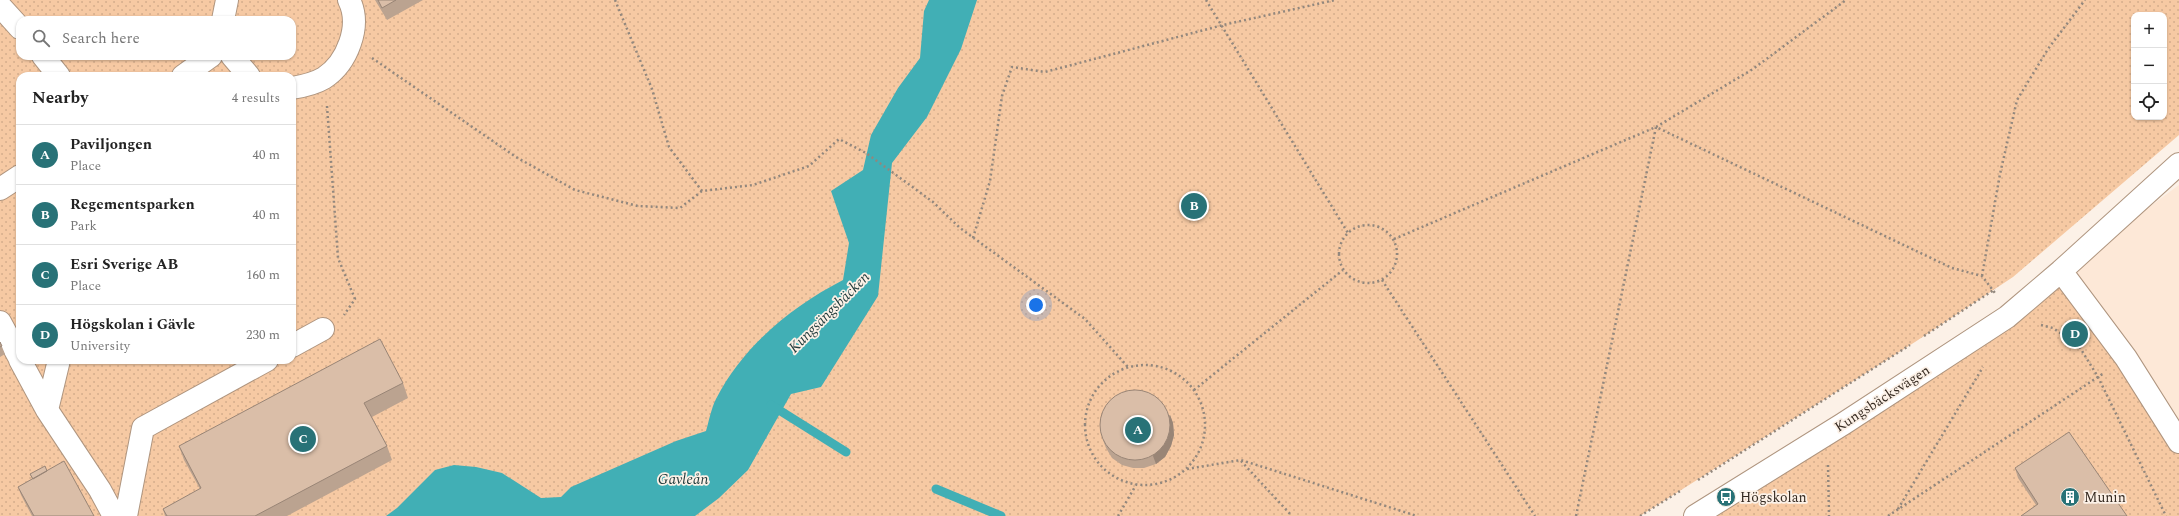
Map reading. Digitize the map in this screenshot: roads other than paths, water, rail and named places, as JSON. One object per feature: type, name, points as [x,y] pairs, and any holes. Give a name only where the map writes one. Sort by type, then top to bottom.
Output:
[{"type":"street","points":[[224,16],[227,0]]},
{"type":"street","points":[[296,87],[307,86],[325,77],[341,62],[351,44],[354,23],[349,0]]},
{"type":"street","points":[[0,6],[16,24]]},
{"type":"street","points":[[46,60],[56,72]]},
{"type":"street","points":[[188,72],[205,60]]},
{"type":"street","points":[[236,60],[246,72]]},
{"type":"street","name":"Kungsbäcksvägen","points":[[1705,513],[2007,316],[2062,271],[2179,164]]},
{"type":"street","points":[[0,189],[16,179]]},
{"type":"street","points":[[2062,271],[2126,358],[2179,442]]},
{"type":"street","points":[[0,322],[16,352]]},
{"type":"street","points":[[296,344],[323,329]]},
{"type":"street","points":[[22,364],[47,410],[100,490],[114,516]]},
{"type":"street","points":[[47,410],[59,364]]},
{"type":"street","points":[[126,516],[142,428],[260,364]]},
{"type":"water","name":"Gavleån","points":[[929,0],[977,0],[961,49],[927,117],[892,163],[878,296],[821,387],[791,394],[748,470],[719,498],[695,516],[386,516],[397,508],[435,470],[454,465],[476,467],[502,473],[541,498],[561,497],[571,487],[676,441],[706,431],[716,399],[727,380],[754,345],[787,316],[805,303],[843,280],[849,243],[831,191],[863,170],[871,135],[898,88],[920,58],[924,11]]},
{"type":"waterway","points":[[771,405],[846,452]]},
{"type":"waterway","points":[[936,489],[1001,516]]},
{"type":"place","name":"Regementsparken","points":[[1194,206]]},
{"type":"place","name":"Högskolan i Gävle","points":[[2075,334]]},
{"type":"place","name":"Paviljongen","points":[[1138,430]]},
{"type":"place","name":"Esri Sverige AB","points":[[303,439]]},
{"type":"place","name":"Högskolan","points":[[1726,497]]},
{"type":"place","name":"Munin","points":[[2070,497]]},
{"type":"water label","name":"Kungsängsbäcken","points":[[829,312]]}]
